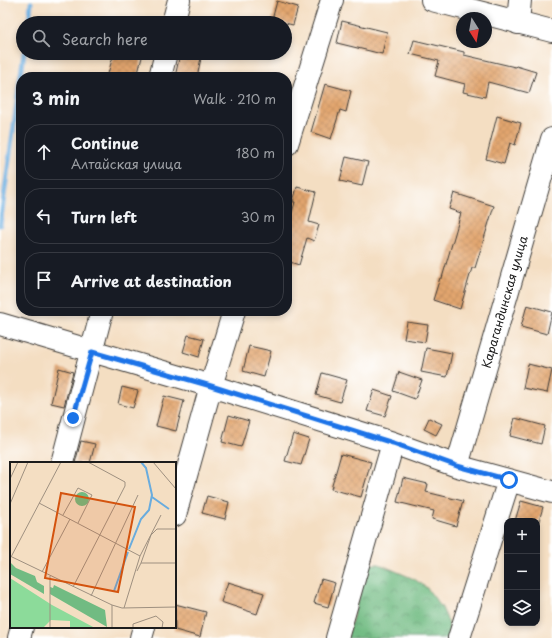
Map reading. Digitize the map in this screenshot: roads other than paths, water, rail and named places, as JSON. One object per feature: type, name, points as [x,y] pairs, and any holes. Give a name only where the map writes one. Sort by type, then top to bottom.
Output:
[{"type":"street","points":[[175,16],[178,0]]},
{"type":"street","points":[[292,128],[332,0]]},
{"type":"street","points":[[432,0],[552,32]]},
{"type":"street","points":[[518,23],[520,0]]},
{"type":"street","points":[[161,72],[164,60]]},
{"type":"street","name":"Карагандинская улица","points":[[457,466],[552,139]]},
{"type":"street","points":[[62,462],[101,316]]},
{"type":"street","points":[[176,511],[232,316]]},
{"type":"street","points":[[0,324],[211,386],[393,443],[457,466],[552,492]]},
{"type":"street","points":[[337,638],[393,443]]},
{"type":"street","points":[[459,638],[509,480]]},
{"type":"street","points":[[19,638],[22,628]]},
{"type":"street","points":[[141,638],[144,628]]},
{"type":"waterway","points":[[30,16],[31,3]]},
{"type":"waterway","points":[[21,72],[23,60]]},
{"type":"waterway","points":[[0,225],[16,110]]}]
